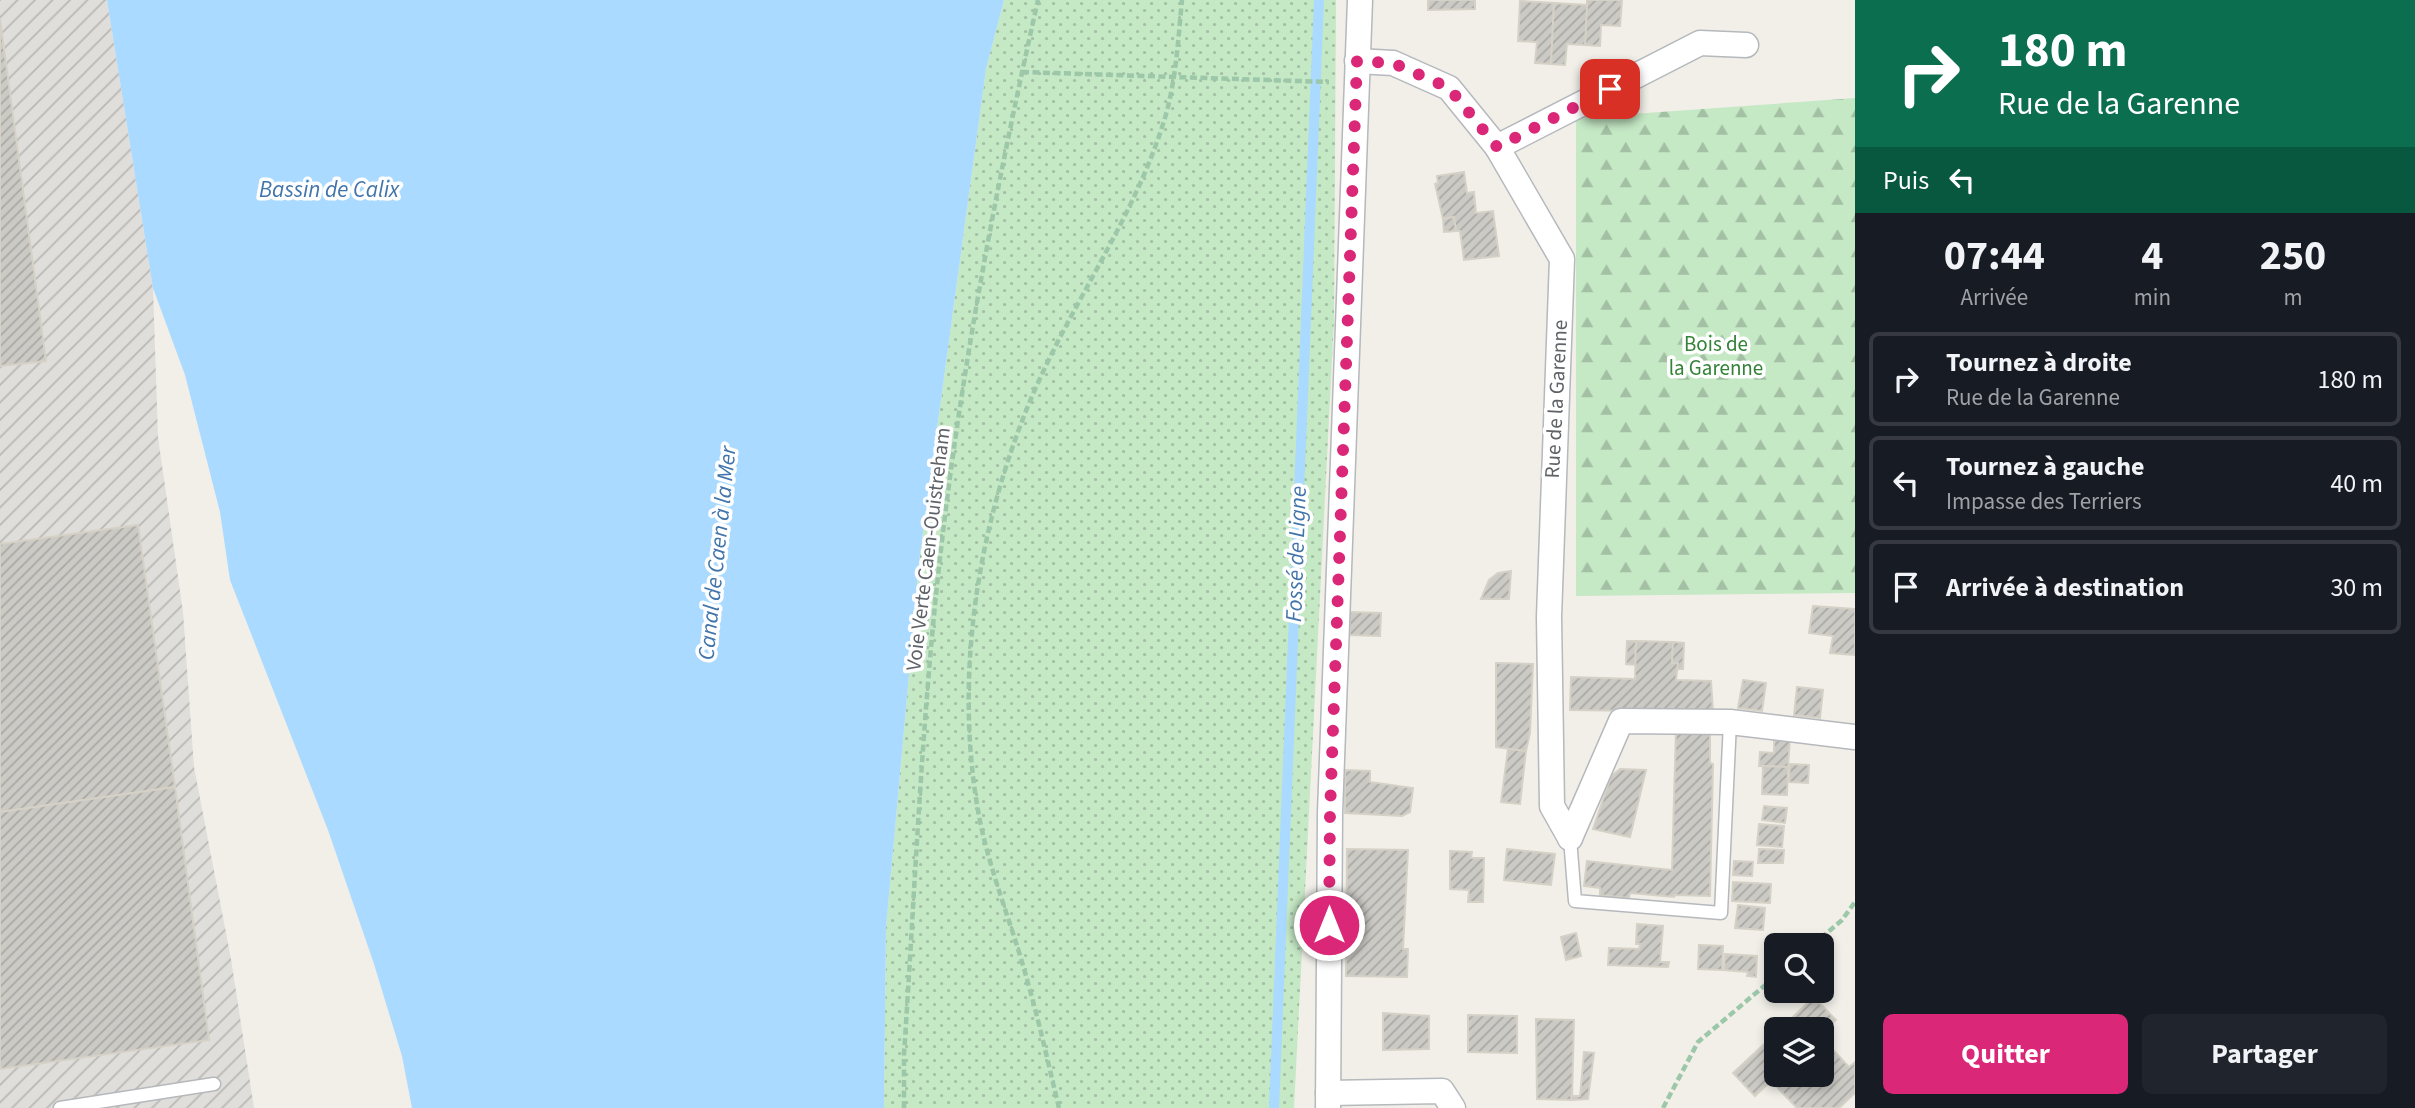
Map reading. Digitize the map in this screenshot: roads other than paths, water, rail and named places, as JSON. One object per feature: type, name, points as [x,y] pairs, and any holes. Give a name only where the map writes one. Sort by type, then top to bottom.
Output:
[{"type":"street","points":[[1360,0],[1330,813],[1328,1100],[1442,1091],[1453,1108]]},
{"type":"street","points":[[1497,147],[1700,43],[1746,45]]},
{"type":"street","name":"Rue de la Garenne","points":[[1357,61],[1393,63],[1449,88],[1497,147],[1563,259],[1549,617],[1552,806],[1570,838]]},
{"type":"street","name":"Rue de la Garenne","points":[[1570,838],[1620,721],[1730,722],[1855,737]]},
{"type":"lane","name":"Rue de la Garenne","points":[[1570,838],[1575,901],[1721,913],[1730,722]]},
{"type":"lane","points":[[60,1108],[214,1084]]},
{"type":"water","points":[[107,0],[1004,0],[986,69],[920,554],[886,928],[884,1108],[412,1108],[402,1056],[328,830],[230,580],[220,512],[185,375],[153,288]]},
{"type":"waterway","name":"Fossé de Ligne","points":[[1274,1108],[1319,0]]},
{"type":"water label","name":"Bassin de Calix","points":[[329,189]]},
{"type":"water label","name":"Canal de Caen à la Mer","points":[[717,553]]},
{"type":"park label","name":"Bois de la Garenne","points":[[1716,356]]}]
